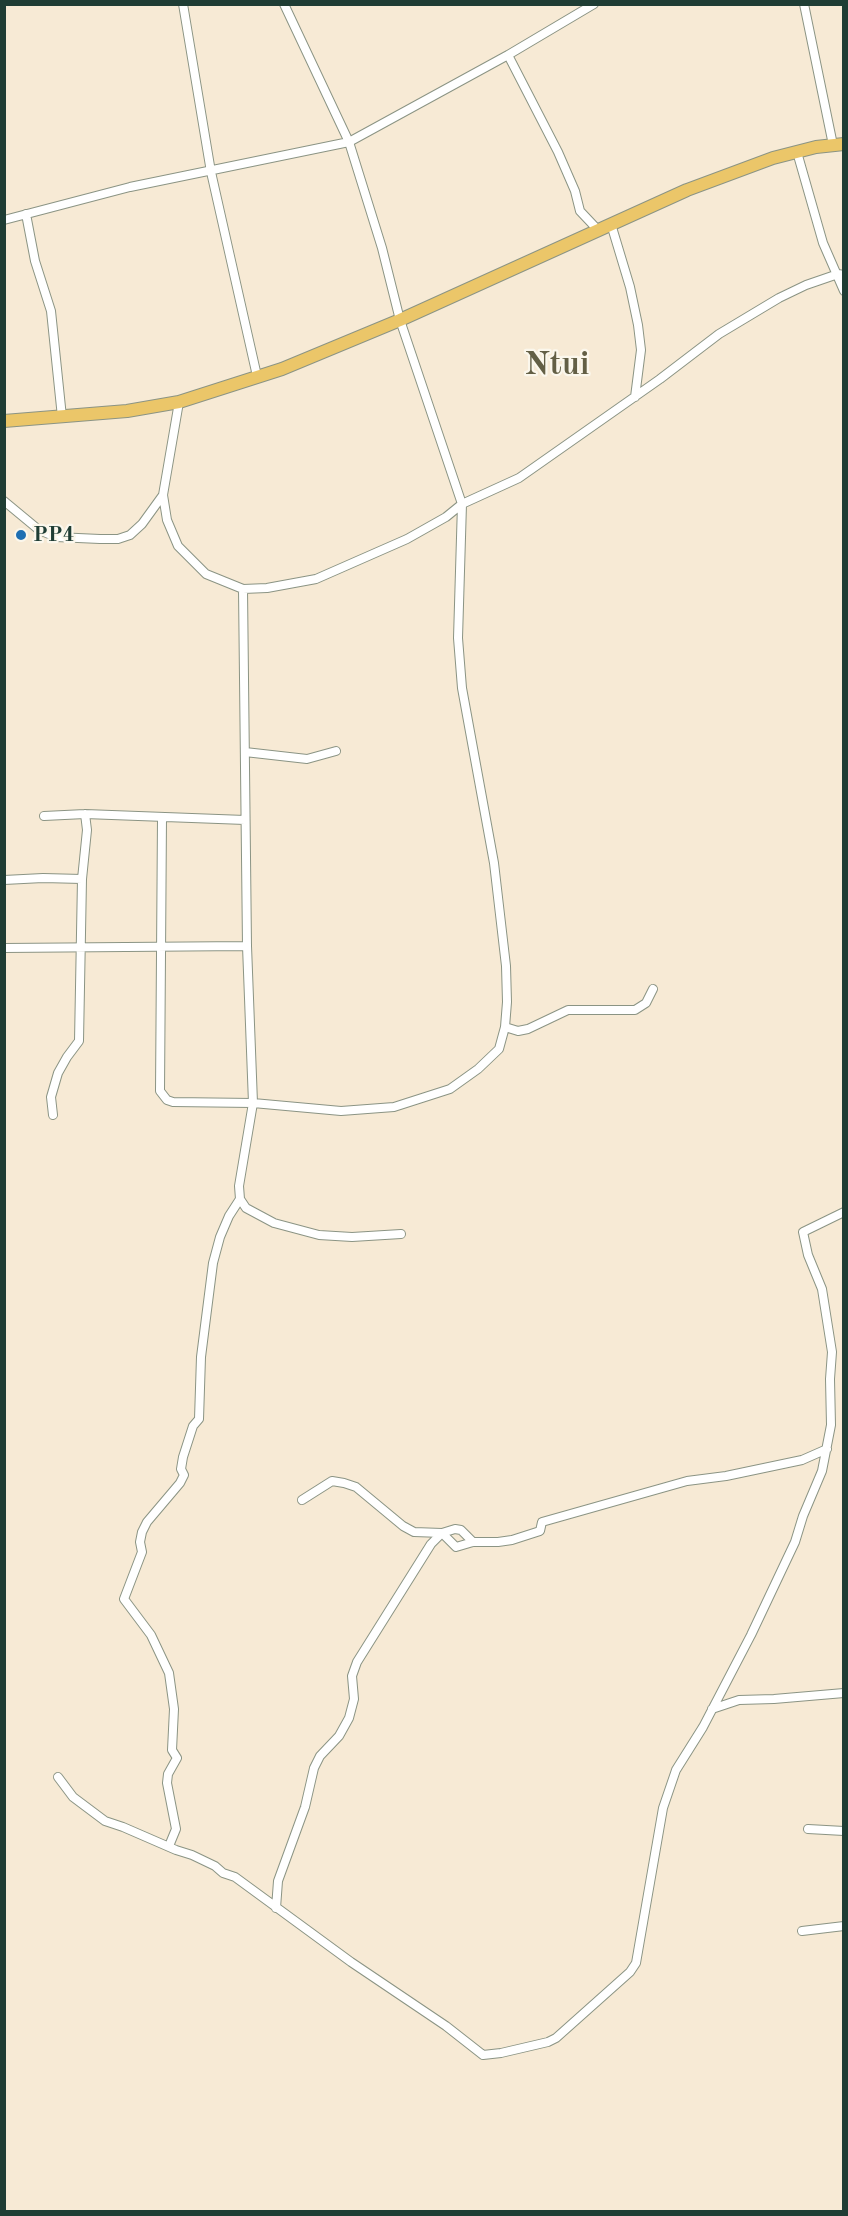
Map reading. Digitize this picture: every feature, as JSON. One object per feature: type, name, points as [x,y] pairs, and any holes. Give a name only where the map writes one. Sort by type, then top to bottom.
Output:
[{"type":"highway","points":[[4,421],[127,411],[179,402],[322,353],[687,190],[754,164],[838,144]]},
{"type":"street","points":[[183,4],[211,172],[257,376]]},
{"type":"street","points":[[162,818],[160,1091],[162,1096],[173,1102],[253,1104],[341,1111],[394,1107],[422,1100],[450,1089],[478,1069],[499,1049],[505,1027],[506,966],[494,863],[462,688],[458,638],[462,504],[400,320],[376,228],[349,142],[284,4]]},
{"type":"street","points":[[4,220],[104,193],[349,142],[508,56],[594,4]]},
{"type":"street","points":[[804,4],[838,144]]},
{"type":"street","points":[[508,56],[562,162],[575,191],[580,211],[597,229]]},
{"type":"street","points":[[797,152],[823,243],[841,275],[843,291]]},
{"type":"street","points":[[27,214],[35,261],[51,311],[62,417]]},
{"type":"street","points":[[611,224],[630,287],[638,325],[640,350],[635,397]]},
{"type":"street","points":[[179,402],[163,495],[165,510],[178,546],[206,574],[243,589],[267,588],[326,576],[407,539],[446,517],[462,504],[519,478],[635,397],[719,334],[807,285],[841,275]]},
{"type":"street","points":[[4,501],[39,530],[56,537],[118,539],[130,535],[142,524],[163,495]]},
{"type":"street","points":[[243,589],[247,946],[253,1104],[239,1186],[240,1199],[246,1208],[274,1223],[319,1235],[352,1237],[401,1234]]},
{"type":"street","points":[[245,752],[307,759],[336,751]]},
{"type":"street","points":[[44,816],[89,814],[245,820]]},
{"type":"street","points":[[53,1115],[51,1097],[58,1073],[80,1041],[82,879],[89,814]]},
{"type":"street","points":[[4,880],[82,879]]},
{"type":"street","points":[[4,948],[247,946]]},
{"type":"street","points":[[505,1027],[518,1031],[528,1029],[568,1010],[635,1010],[646,1003],[653,989]]},
{"type":"street","points":[[169,1846],[176,1829],[167,1783],[168,1774],[177,1758],[172,1750],[174,1709],[169,1674],[151,1635],[124,1599],[142,1552],[140,1542],[142,1532],[147,1522],[180,1483],[184,1475],[181,1469],[183,1457],[193,1426],[200,1419],[201,1357],[213,1263],[220,1237],[229,1216],[240,1199]]},
{"type":"street","points":[[58,1777],[73,1797],[105,1821],[203,1860],[223,1873],[229,1874],[360,1968],[446,2026],[483,2055],[501,2053],[556,2038],[630,1972],[636,1963],[663,1808],[676,1770],[746,1645],[795,1542],[822,1471],[831,1425],[832,1352],[822,1289],[808,1255],[803,1232],[843,1212]]},
{"type":"street","points":[[442,1533],[456,1547],[473,1542],[512,1540],[540,1531],[542,1522],[687,1481],[726,1476],[802,1460],[827,1449]]},
{"type":"street","points":[[302,1500],[332,1481],[344,1483],[356,1487],[403,1526],[414,1532],[442,1533],[455,1529],[461,1530],[473,1542]]},
{"type":"street","points":[[276,1908],[278,1881],[305,1807],[314,1768],[320,1756],[339,1736],[349,1718],[354,1699],[352,1676],[357,1662],[431,1544],[442,1533]]},
{"type":"street","points":[[712,1709],[739,1700],[843,1693]]},
{"type":"street","points":[[808,1829],[843,1832]]},
{"type":"street","points":[[802,1931],[843,1926]]},
{"type":"place","name":"PP4","points":[[21,535]]},
{"type":"district","name":"Ntui","points":[[557,365]]}]
